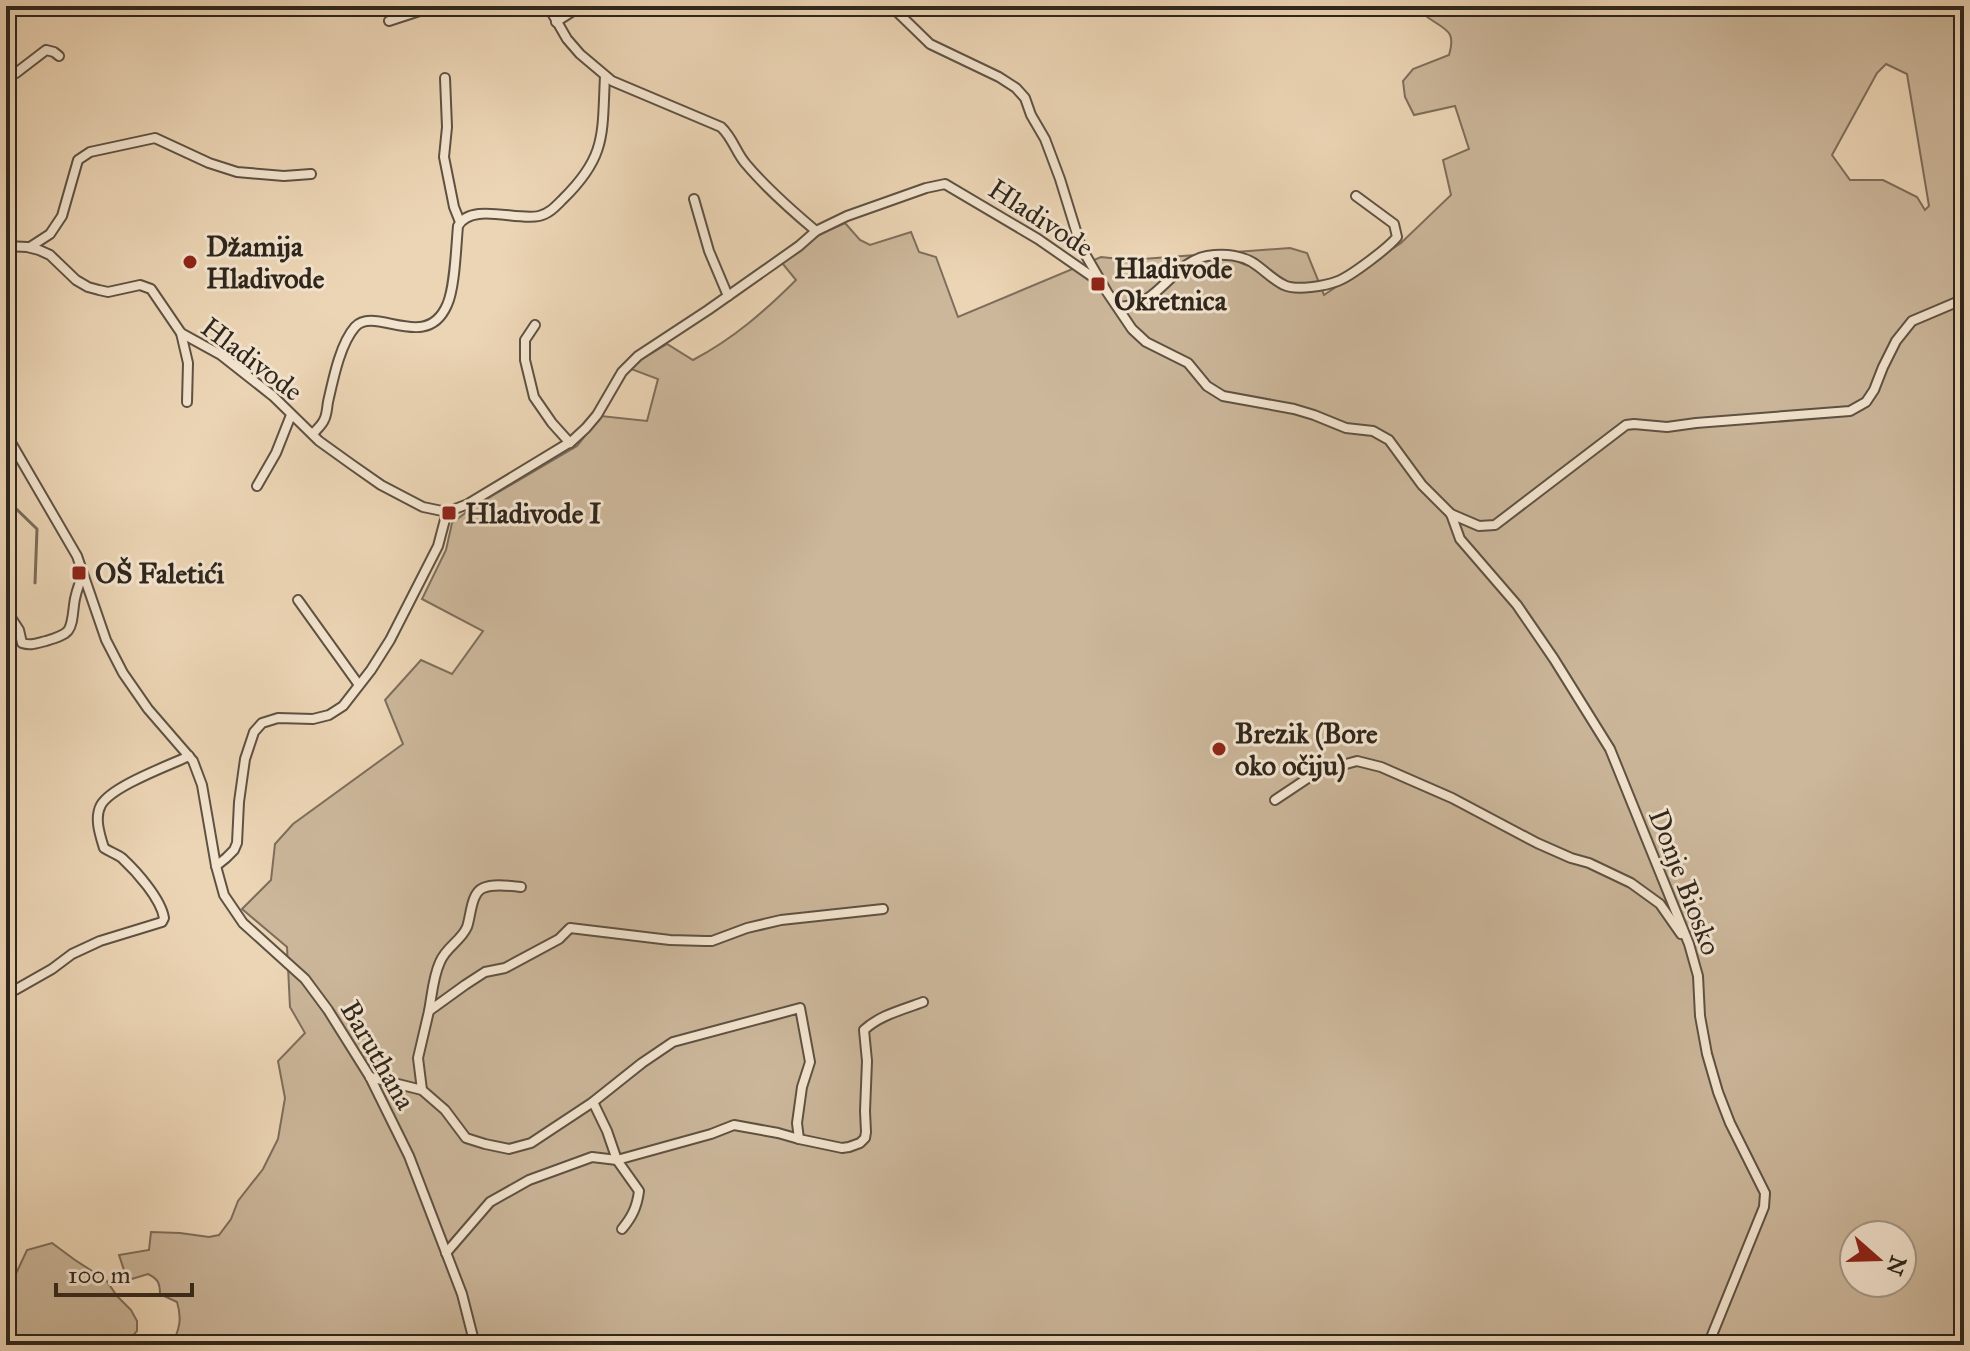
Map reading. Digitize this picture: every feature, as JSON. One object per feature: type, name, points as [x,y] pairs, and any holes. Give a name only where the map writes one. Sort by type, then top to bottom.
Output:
[{"type":"street","points":[[389,21],[435,6]]},
{"type":"street","points":[[548,6],[567,39],[612,81],[721,127],[743,161],[816,231]]},
{"type":"street","points":[[556,22],[581,6]]},
{"type":"street","points":[[891,6],[930,44],[999,77],[1025,98],[1050,152],[1081,247],[1101,282]]},
{"type":"street","points":[[6,69],[16,73],[46,50],[59,56]]},
{"type":"street","points":[[445,78],[447,127],[444,157],[460,222],[469,215],[541,216],[576,187],[597,156],[605,76]]},
{"type":"street","points":[[30,247],[50,234],[62,216],[78,160],[90,152],[155,138],[209,163],[237,172],[284,176],[311,174]]},
{"type":"street","name":"Hladivode","points":[[6,246],[30,247],[50,255],[88,287],[108,292],[140,285],[151,289],[181,333],[221,355],[273,396],[319,441],[381,485],[423,507],[447,512],[478,498],[570,443],[597,415],[622,372],[638,356],[728,296],[816,231],[847,216],[945,184],[1027,232],[1101,282],[1132,329],[1146,342],[1188,363],[1214,392],[1294,409],[1346,428],[1382,435],[1422,485],[1451,514]]},
{"type":"street","points":[[1119,307],[1147,299],[1190,262],[1209,255],[1245,259],[1288,287],[1339,281],[1397,237],[1394,224],[1356,196]]},
{"type":"street","points":[[694,199],[709,251],[728,296]]},
{"type":"street","name":"Hladivode","points":[[313,434],[324,420],[335,371],[356,325],[365,321],[426,327],[443,313],[451,296],[460,222]]},
{"type":"street","points":[[1451,514],[1479,526],[1495,525],[1626,425],[1667,427],[1850,411],[1866,402],[1896,341],[1912,321],[1964,299]]},
{"type":"street","points":[[535,325],[525,340],[525,360],[534,397],[570,443]]},
{"type":"street","points":[[181,333],[188,363],[187,402]]},
{"type":"street","points":[[257,486],[276,453],[291,415]]},
{"type":"street","name":"Baruthana","points":[[6,434],[77,556],[106,640],[123,673],[148,709],[193,761],[202,785],[224,895],[243,923],[305,979],[370,1077],[409,1156],[462,1294],[475,1345]]},
{"type":"street","points":[[216,866],[234,850],[237,843],[243,768],[254,732],[262,723],[278,718],[313,719],[329,715],[343,706],[390,640],[438,546],[447,512]]},
{"type":"street","name":"Donje Biosko","points":[[1451,514],[1460,539],[1523,614],[1610,749],[1689,944],[1698,976],[1700,1016],[1707,1054],[1718,1092],[1765,1193],[1764,1207],[1708,1345]]},
{"type":"street","points":[[6,610],[19,630],[22,643],[36,644],[61,637],[71,627],[76,593],[83,573]]},
{"type":"street","points":[[298,600],[361,683]]},
{"type":"street","points":[[15,990],[72,954],[100,941],[162,922],[163,911],[158,900],[118,855],[104,848],[97,823],[99,807],[117,790],[189,756]]},
{"type":"street","points":[[1275,800],[1328,769],[1357,761],[1381,767],[1452,798],[1537,843],[1631,883],[1660,904],[1689,944]]},
{"type":"street","points":[[422,1090],[418,1058],[434,979],[444,953],[465,931],[475,896],[480,890],[486,887],[521,887]]},
{"type":"street","points":[[429,1011],[485,972],[505,968],[559,939],[570,928],[670,940],[712,941],[781,920],[883,909]]},
{"type":"street","points":[[446,1253],[490,1202],[529,1180],[592,1157],[617,1160],[734,1125],[842,1148],[860,1143],[866,1132],[864,1030],[887,1015],[923,1002]]},
{"type":"street","points":[[370,1077],[422,1090],[445,1110],[466,1138],[509,1149],[531,1143],[593,1102],[673,1042],[800,1008],[810,1062],[802,1087],[797,1123],[799,1139]]},
{"type":"street","points":[[593,1102],[617,1160],[639,1191],[634,1214],[622,1229]]},
{"type":"shaded area","points":[[1426,6],[1964,6],[1964,1345],[171,1345],[179,1324],[177,1302],[160,1294],[158,1282],[148,1274],[132,1279],[125,1273],[119,1255],[149,1250],[151,1232],[209,1237],[219,1235],[231,1219],[238,1201],[263,1169],[278,1139],[285,1098],[278,1061],[305,1033],[290,1007],[287,947],[242,909],[271,880],[275,844],[293,824],[403,744],[385,700],[421,660],[452,674],[483,631],[422,599],[446,550],[452,523],[473,507],[577,446],[601,416],[647,421],[658,379],[631,369],[667,344],[693,360],[722,343],[796,280],[782,263],[820,234],[845,223],[860,240],[870,245],[911,232],[919,252],[936,257],[958,317],[1101,257],[1129,260],[1290,248],[1307,253],[1324,295],[1401,243],[1451,195],[1443,160],[1469,149],[1455,106],[1414,115],[1405,97],[1403,81],[1413,69],[1449,55],[1450,35],[1426,16]],"holes":[[[1886,64],[1907,74],[1929,206],[1925,210],[1917,197],[1883,180],[1850,180],[1832,155],[1877,73]]]},
{"type":"shaded area","points":[[52,1243],[106,1280],[131,1310],[137,1321],[137,1331],[125,1345],[6,1345],[6,1281],[14,1278],[27,1250]]},
{"type":"waterway","points":[[6,499],[37,529],[35,583]]},
{"type":"place","name":"Džamija Hladivode","points":[[190,262]]},
{"type":"place","name":"Hladivode Okretnica","points":[[1098,284]]},
{"type":"place","name":"Hladivode I","points":[[449,513]]},
{"type":"place","name":"OŠ Faletići","points":[[79,573]]},
{"type":"place","name":"Brezik (Bore oko očiju)","points":[[1219,749]]}]
